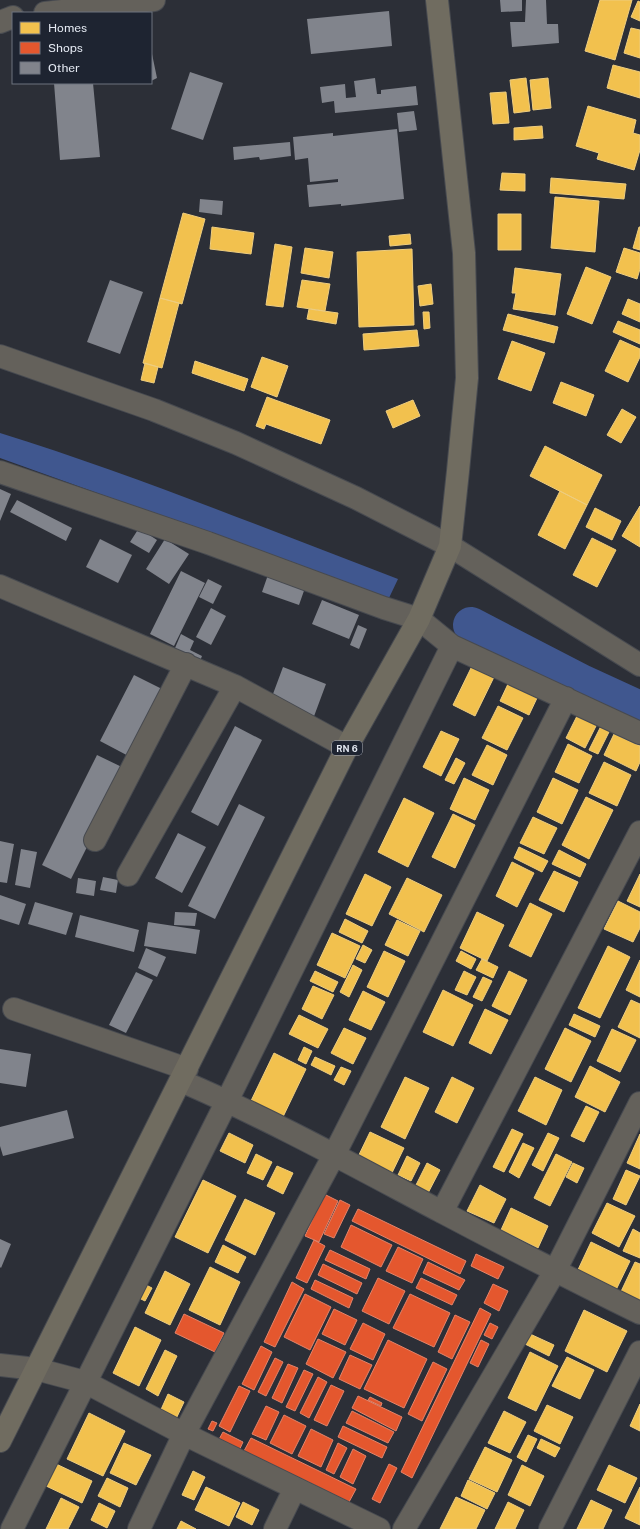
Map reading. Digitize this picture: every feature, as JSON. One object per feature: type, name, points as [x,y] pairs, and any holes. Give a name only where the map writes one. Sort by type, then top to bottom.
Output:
[{"type":"main road","name":"RN 6","points":[[0,1441],[347,747],[419,619],[450,546],[467,378],[464,253],[437,0]]},
{"type":"street","points":[[53,12],[154,0]]},
{"type":"street","points":[[0,22],[12,17]]},
{"type":"street","points":[[0,356],[154,410],[236,443],[356,498],[450,546],[640,665]]},
{"type":"street","points":[[0,472],[208,543],[384,608],[419,619],[452,646],[640,733]]},
{"type":"street","points":[[0,586],[235,686],[347,747]]},
{"type":"street","points":[[12,1529],[227,1101],[452,646]]},
{"type":"street","points":[[95,840],[186,664]]},
{"type":"street","points":[[128,875],[235,686]]},
{"type":"street","points":[[138,1529],[184,1434],[334,1155],[566,698]]},
{"type":"street","points":[[442,1212],[640,832]]},
{"type":"street","points":[[14,1009],[184,1075],[227,1101],[334,1155],[555,1271],[640,1312]]},
{"type":"street","points":[[404,1529],[555,1271],[640,1103]]},
{"type":"street","points":[[550,1529],[640,1352]]},
{"type":"street","points":[[0,1365],[36,1369],[85,1382],[184,1434],[379,1529]]},
{"type":"street","points":[[275,1529],[295,1488]]},
{"type":"water","points":[[0,433],[101,466],[398,579],[389,598],[0,458]]},
{"type":"building: Homes","points":[[600,0],[632,0],[615,60],[585,51]]},
{"type":"building: Homes","points":[[638,1],[640,2],[640,21],[631,17]]},
{"type":"building: Homes","points":[[631,28],[640,30],[640,58],[624,53]]},
{"type":"building: Homes","points":[[613,65],[640,72],[640,98],[607,88]]},
{"type":"building: Homes","points":[[526,78],[530,111],[514,113],[510,80]]},
{"type":"building: Homes","points":[[548,78],[551,108],[533,110],[530,80]]},
{"type":"building: Homes","points":[[506,92],[509,123],[493,124],[490,93]]},
{"type":"building: Homes","points":[[588,106],[636,120],[633,133],[640,135],[640,150],[634,170],[597,159],[599,153],[576,146]]},
{"type":"building: Homes","points":[[542,126],[543,138],[514,140],[514,128]]},
{"type":"building: Homes","points":[[502,173],[525,174],[525,191],[500,190]]},
{"type":"building: Homes","points":[[551,178],[626,184],[624,199],[550,193]]},
{"type":"building: Homes","points":[[555,197],[599,201],[595,252],[551,248]]},
{"type":"building: Homes","points":[[183,213],[205,219],[182,304],[160,298]]},
{"type":"building: Homes","points":[[498,214],[521,214],[521,250],[498,250]]},
{"type":"building: Homes","points":[[212,227],[254,233],[251,254],[210,249]]},
{"type":"building: Homes","points":[[640,227],[640,250],[633,248]]},
{"type":"building: Homes","points":[[410,234],[411,244],[390,246],[389,236]]},
{"type":"building: Homes","points":[[275,244],[292,247],[283,307],[266,305]]},
{"type":"building: Homes","points":[[305,248],[333,252],[329,278],[301,273]]},
{"type":"building: Homes","points":[[624,248],[640,253],[640,269],[637,279],[616,272]]},
{"type":"building: Homes","points":[[412,249],[414,325],[359,327],[357,252]]},
{"type":"building: Homes","points":[[586,267],[611,277],[592,324],[567,314]]},
{"type":"building: Homes","points":[[515,268],[561,274],[555,315],[513,309],[516,293],[512,293]]},
{"type":"building: Homes","points":[[302,280],[330,284],[325,311],[297,307]]},
{"type":"building: Homes","points":[[431,284],[433,304],[420,306],[418,286]]},
{"type":"building: Homes","points":[[160,298],[179,303],[162,368],[143,363]]},
{"type":"building: Homes","points":[[628,299],[640,304],[640,322],[622,314]]},
{"type":"building: Homes","points":[[309,309],[338,313],[336,324],[307,319]]},
{"type":"building: Homes","points":[[423,312],[429,312],[430,328],[424,329]]},
{"type":"building: Homes","points":[[508,314],[558,327],[554,343],[503,330]]},
{"type":"building: Homes","points":[[618,321],[640,330],[640,344],[613,332]]},
{"type":"building: Homes","points":[[417,330],[419,346],[364,350],[363,334]]},
{"type":"building: Homes","points":[[620,340],[640,349],[640,357],[628,382],[605,371]]},
{"type":"building: Homes","points":[[512,341],[545,353],[531,391],[498,379]]},
{"type":"building: Homes","points":[[262,357],[288,366],[277,397],[251,387]]},
{"type":"building: Homes","points":[[195,361],[248,379],[244,391],[192,373]]},
{"type":"building: Homes","points":[[145,363],[158,367],[154,383],[141,380]]},
{"type":"building: Homes","points":[[561,382],[594,395],[586,416],[553,403]]},
{"type":"building: Homes","points":[[267,397],[330,420],[321,444],[266,424],[264,429],[256,426]]},
{"type":"building: Homes","points":[[413,400],[420,416],[393,428],[386,411]]},
{"type":"building: Homes","points":[[622,409],[636,417],[621,443],[607,435]]},
{"type":"building: Homes","points":[[545,446],[602,475],[587,505],[530,476]]},
{"type":"building: Homes","points":[[560,491],[587,505],[565,549],[538,535]]},
{"type":"building: Homes","points":[[640,506],[640,547],[622,536]]},
{"type":"building: Homes","points":[[595,508],[621,521],[612,540],[586,527]]},
{"type":"building: Homes","points":[[592,538],[616,550],[597,587],[573,575]]},
{"type":"building: Homes","points":[[472,666],[494,677],[475,716],[453,705]]},
{"type":"building: Homes","points":[[508,684],[537,698],[529,715],[500,701]]},
{"type":"building: Homes","points":[[498,706],[523,718],[507,750],[482,738]]},
{"type":"building: Homes","points":[[579,712],[598,722],[585,748],[566,738]]},
{"type":"building: Homes","points":[[601,726],[610,730],[598,754],[589,750]]},
{"type":"building: Homes","points":[[441,731],[459,739],[441,776],[423,767]]},
{"type":"building: Homes","points":[[614,734],[640,746],[640,762],[636,771],[604,755]]},
{"type":"building: Homes","points":[[568,744],[592,756],[579,783],[555,772]]},
{"type":"building: Homes","points":[[487,745],[507,755],[493,785],[472,775]]},
{"type":"building: Homes","points":[[456,758],[465,763],[454,784],[445,780]]},
{"type":"building: Homes","points":[[604,762],[631,775],[617,806],[589,793]]},
{"type":"building: Homes","points":[[464,778],[489,790],[475,820],[450,809]]},
{"type":"building: Homes","points":[[553,778],[578,790],[562,824],[537,812]]},
{"type":"building: Homes","points":[[586,797],[613,810],[589,859],[562,845]]},
{"type":"building: Homes","points":[[404,798],[434,813],[408,867],[378,852]]},
{"type":"building: Homes","points":[[453,814],[475,825],[455,868],[432,857]]},
{"type":"building: Homes","points":[[533,817],[557,828],[544,854],[520,843]]},
{"type":"building: Homes","points":[[519,847],[548,861],[542,872],[514,858]]},
{"type":"building: Homes","points":[[559,850],[586,864],[580,877],[552,864]]},
{"type":"building: Homes","points":[[512,862],[534,873],[517,907],[496,896]]},
{"type":"building: Homes","points":[[554,871],[578,882],[564,912],[539,900]]},
{"type":"building: Homes","points":[[365,874],[391,887],[372,926],[346,914]]},
{"type":"building: Homes","points":[[640,874],[640,907],[627,901]]},
{"type":"building: Homes","points":[[407,878],[442,895],[424,932],[389,914]]},
{"type":"building: Homes","points":[[618,901],[640,912],[640,928],[633,942],[604,929]]},
{"type":"building: Homes","points":[[530,903],[552,914],[531,957],[509,946]]},
{"type":"building: Homes","points":[[477,912],[504,925],[487,961],[460,948]]},
{"type":"building: Homes","points":[[345,919],[368,931],[362,943],[339,932]]},
{"type":"building: Homes","points":[[397,920],[420,931],[408,956],[385,945]]},
{"type":"building: Homes","points":[[332,933],[360,946],[345,978],[317,965]]},
{"type":"building: Homes","points":[[363,945],[372,950],[365,963],[356,959]]},
{"type":"building: Homes","points":[[608,946],[630,957],[600,1018],[578,1008]]},
{"type":"building: Homes","points":[[384,951],[405,961],[388,997],[367,987]]},
{"type":"building: Homes","points":[[461,951],[476,959],[471,969],[456,961]]},
{"type":"building: Homes","points":[[482,959],[498,967],[493,978],[476,970]]},
{"type":"building: Homes","points":[[640,960],[640,997],[626,990]]},
{"type":"building: Homes","points":[[353,965],[362,970],[349,997],[340,992]]},
{"type":"building: Homes","points":[[315,971],[338,982],[333,992],[310,981]]},
{"type":"building: Homes","points":[[464,971],[476,977],[467,995],[455,990]]},
{"type":"building: Homes","points":[[509,971],[527,980],[510,1015],[492,1006]]},
{"type":"building: Homes","points":[[483,977],[492,981],[482,1001],[473,997]]},
{"type":"building: Homes","points":[[313,986],[334,995],[322,1019],[302,1009]]},
{"type":"building: Homes","points":[[443,990],[473,1005],[453,1046],[423,1032]]},
{"type":"building: Homes","points":[[363,991],[385,1002],[371,1030],[349,1020]]},
{"type":"building: Homes","points":[[631,1000],[640,1004],[640,1038],[618,1027]]},
{"type":"building: Homes","points":[[485,1009],[508,1020],[491,1054],[469,1043]]},
{"type":"building: Homes","points":[[574,1014],[600,1026],[595,1037],[569,1025]]},
{"type":"building: Homes","points":[[299,1015],[328,1029],[318,1048],[289,1034]]},
{"type":"building: Homes","points":[[344,1028],[366,1038],[353,1064],[331,1053]]},
{"type":"building: Homes","points":[[565,1028],[591,1041],[571,1082],[545,1069]]},
{"type":"building: Homes","points":[[612,1029],[636,1040],[620,1072],[597,1061]]},
{"type":"building: Homes","points":[[304,1047],[312,1051],[306,1064],[298,1060]]},
{"type":"building: Homes","points":[[274,1053],[306,1069],[281,1121],[249,1105]]},
{"type":"building: Homes","points":[[315,1057],[335,1066],[331,1075],[311,1065]]},
{"type":"building: Homes","points":[[590,1066],[620,1082],[605,1112],[575,1097]]},
{"type":"building: Homes","points":[[341,1067],[351,1071],[344,1085],[334,1080]]},
{"type":"building: Homes","points":[[405,1077],[429,1088],[405,1139],[381,1127]]},
{"type":"building: Homes","points":[[452,1077],[474,1088],[457,1123],[435,1112]]},
{"type":"building: Homes","points":[[535,1077],[562,1090],[546,1125],[518,1111]]},
{"type":"building: Homes","points":[[586,1106],[599,1112],[584,1142],[571,1136]]},
{"type":"building: Homes","points":[[512,1129],[523,1134],[504,1172],[493,1167]]},
{"type":"building: Homes","points":[[370,1132],[404,1148],[389,1179],[355,1163]]},
{"type":"building: Homes","points":[[229,1133],[253,1145],[245,1163],[220,1151]]},
{"type":"building: Homes","points":[[548,1133],[559,1138],[543,1171],[532,1165]]},
{"type":"building: Homes","points":[[640,1134],[640,1169],[627,1163]]},
{"type":"building: Homes","points":[[523,1143],[534,1148],[519,1178],[509,1172]]},
{"type":"building: Homes","points":[[256,1154],[272,1162],[263,1180],[247,1173]]},
{"type":"building: Homes","points":[[556,1154],[572,1162],[550,1206],[534,1198]]},
{"type":"building: Homes","points":[[407,1156],[420,1163],[411,1181],[398,1175]]},
{"type":"building: Homes","points":[[427,1163],[440,1170],[427,1195],[414,1189]]},
{"type":"building: Homes","points":[[573,1163],[584,1168],[577,1183],[566,1177]]},
{"type":"building: Homes","points":[[277,1166],[293,1173],[283,1194],[267,1186]]},
{"type":"building: Homes","points":[[626,1170],[640,1176],[626,1205],[613,1199]]},
{"type":"building: Homes","points":[[203,1180],[236,1196],[208,1253],[175,1237]]},
{"type":"building: Homes","points":[[480,1185],[506,1199],[494,1223],[467,1211]]},
{"type":"building: Homes","points":[[245,1199],[275,1213],[255,1255],[225,1240]]},
{"type":"building: Homes","points":[[607,1203],[635,1216],[619,1247],[592,1233]]},
{"type":"building: Homes","points":[[511,1208],[548,1226],[538,1248],[501,1230]]},
{"type":"building: Homes","points":[[633,1229],[640,1233],[640,1258],[623,1251]]},
{"type":"building: Homes","points":[[591,1242],[630,1261],[615,1292],[576,1274]]},
{"type":"building: Homes","points":[[223,1245],[246,1257],[238,1273],[215,1262]]},
{"type":"building: Homes","points":[[635,1262],[640,1264],[640,1309],[617,1300]]},
{"type":"building: Homes","points":[[210,1267],[240,1282],[220,1325],[189,1310]]},
{"type":"building: Homes","points":[[165,1271],[190,1284],[170,1325],[145,1313]]},
{"type":"building: Homes","points":[[144,1284],[152,1288],[145,1301],[137,1297]]},
{"type":"building: Homes","points":[[584,1310],[627,1331],[607,1372],[565,1351]]},
{"type":"building: Homes","points":[[135,1327],[161,1340],[139,1386],[113,1373]]},
{"type":"building: Homes","points":[[530,1334],[554,1345],[549,1356],[525,1344]]},
{"type":"building: Homes","points":[[165,1350],[177,1356],[158,1396],[146,1389]]},
{"type":"building: Homes","points":[[530,1352],[558,1366],[536,1411],[508,1398]]},
{"type":"building: Homes","points":[[567,1357],[594,1370],[580,1399],[552,1386]]},
{"type":"building: Homes","points":[[168,1394],[184,1402],[175,1421],[159,1414]]},
{"type":"building: Homes","points":[[640,1404],[640,1431],[630,1426]]},
{"type":"building: Homes","points":[[547,1405],[573,1417],[560,1444],[534,1431]]},
{"type":"building: Homes","points":[[504,1411],[526,1422],[510,1453],[488,1443]]},
{"type":"building: Homes","points":[[89,1413],[125,1431],[103,1476],[67,1459]]},
{"type":"building: Homes","points":[[528,1435],[537,1439],[526,1462],[517,1457]]},
{"type":"building: Homes","points":[[541,1439],[560,1448],[555,1457],[537,1448]]},
{"type":"building: Homes","points":[[124,1443],[151,1455],[136,1485],[110,1473]]},
{"type":"building: Homes","points":[[485,1447],[512,1460],[497,1492],[469,1479]]},
{"type":"building: Homes","points":[[54,1463],[92,1481],[82,1503],[44,1485]]},
{"type":"building: Homes","points":[[522,1465],[544,1476],[530,1506],[508,1495]]},
{"type":"building: Homes","points":[[609,1465],[637,1478],[625,1503],[597,1490]]},
{"type":"building: Homes","points":[[193,1471],[205,1477],[194,1500],[182,1495]]},
{"type":"building: Homes","points":[[107,1478],[128,1488],[120,1507],[98,1496]]},
{"type":"building: Homes","points":[[468,1480],[495,1493],[487,1509],[461,1496]]},
{"type":"building: Homes","points":[[206,1487],[240,1503],[229,1526],[195,1510]]},
{"type":"building: Homes","points":[[640,1487],[640,1525],[625,1518]]},
{"type":"building: Homes","points":[[456,1497],[485,1510],[476,1529],[440,1529]]},
{"type":"building: Homes","points":[[61,1498],[79,1507],[68,1529],[46,1529]]},
{"type":"building: Homes","points":[[591,1500],[612,1510],[603,1529],[577,1529]]},
{"type":"building: Homes","points":[[243,1502],[259,1510],[252,1525],[236,1517]]},
{"type":"building: Homes","points":[[508,1502],[524,1510],[515,1529],[495,1529]]},
{"type":"building: Homes","points":[[99,1503],[115,1511],[107,1528],[91,1520]]},
{"type":"building: Homes","points":[[181,1521],[196,1529],[177,1529]]},
{"type":"building: Shops","points":[[324,1194],[338,1201],[319,1242],[305,1236]]},
{"type":"building: Shops","points":[[340,1200],[350,1205],[334,1238],[324,1234]]},
{"type":"building: Shops","points":[[358,1209],[466,1261],[460,1274],[352,1221]]},
{"type":"building: Shops","points":[[351,1225],[392,1245],[381,1267],[341,1247]]},
{"type":"building: Shops","points":[[314,1240],[325,1246],[307,1283],[296,1278]]},
{"type":"building: Shops","points":[[398,1247],[423,1259],[412,1283],[386,1271]]},
{"type":"building: Shops","points":[[330,1250],[370,1269],[366,1279],[325,1260]]},
{"type":"building: Shops","points":[[476,1254],[504,1267],[498,1279],[471,1266]]},
{"type":"building: Shops","points":[[428,1262],[465,1280],[459,1290],[423,1273]]},
{"type":"building: Shops","points":[[323,1264],[362,1283],[357,1294],[318,1275]]},
{"type":"building: Shops","points":[[378,1278],[405,1291],[389,1324],[362,1311]]},
{"type":"building: Shops","points":[[421,1278],[457,1295],[452,1305],[416,1288]]},
{"type":"building: Shops","points":[[315,1280],[353,1298],[349,1308],[311,1289]]},
{"type":"building: Shops","points":[[292,1282],[304,1289],[275,1347],[264,1342]]},
{"type":"building: Shops","points":[[493,1284],[508,1291],[499,1311],[484,1303]]},
{"type":"building: Shops","points":[[305,1294],[331,1307],[310,1350],[284,1337]]},
{"type":"building: Shops","points":[[410,1294],[450,1313],[434,1347],[393,1328]]},
{"type":"building: Shops","points":[[480,1308],[491,1314],[412,1478],[401,1472]]},
{"type":"building: Shops","points":[[334,1309],[357,1320],[345,1345],[322,1334]]},
{"type":"building: Shops","points":[[184,1314],[224,1333],[215,1352],[175,1333]]},
{"type":"building: Shops","points":[[455,1315],[470,1322],[452,1359],[438,1352]]},
{"type":"building: Shops","points":[[363,1323],[385,1334],[373,1360],[350,1349]]},
{"type":"building: Shops","points":[[490,1323],[498,1327],[492,1339],[484,1335]]},
{"type":"building: Shops","points":[[318,1339],[346,1352],[333,1378],[306,1364]]},
{"type":"building: Shops","points":[[388,1340],[427,1359],[404,1408],[364,1389]]},
{"type":"building: Shops","points":[[481,1340],[489,1344],[478,1367],[470,1363]]},
{"type":"building: Shops","points":[[261,1346],[272,1352],[254,1390],[242,1384]]},
{"type":"building: Shops","points":[[350,1355],[372,1365],[360,1389],[339,1379]]},
{"type":"building: Shops","points":[[275,1358],[283,1362],[266,1396],[258,1392]]},
{"type":"building: Shops","points":[[433,1362],[447,1369],[422,1421],[408,1414]]},
{"type":"building: Shops","points":[[288,1364],[298,1368],[282,1403],[272,1398]]},
{"type":"building: Shops","points":[[304,1370],[313,1374],[295,1411],[286,1407]]},
{"type":"building: Shops","points":[[318,1377],[327,1382],[309,1418],[300,1413]]},
{"type":"building: Shops","points":[[331,1385],[344,1391],[327,1426],[314,1420]]},
{"type":"building: Shops","points":[[239,1386],[250,1391],[230,1432],[219,1426]]},
{"type":"building: Shops","points":[[358,1396],[402,1417],[396,1431],[352,1408]]},
{"type":"building: Shops","points":[[370,1397],[382,1403],[381,1406],[368,1400]]},
{"type":"building: Shops","points":[[266,1406],[279,1412],[266,1440],[252,1434]]},
{"type":"building: Shops","points":[[352,1411],[394,1432],[388,1443],[346,1423]]},
{"type":"building: Shops","points":[[284,1415],[306,1426],[292,1454],[270,1443]]},
{"type":"building: Shops","points":[[212,1421],[217,1423],[213,1431],[208,1429]]},
{"type":"building: Shops","points":[[343,1426],[387,1447],[382,1458],[338,1437]]},
{"type":"building: Shops","points":[[311,1429],[333,1440],[321,1467],[298,1456]]},
{"type":"building: Shops","points":[[223,1432],[243,1442],[238,1453],[217,1443]]},
{"type":"building: Shops","points":[[251,1438],[356,1489],[349,1502],[244,1451]]},
{"type":"building: Shops","points":[[338,1443],[347,1448],[334,1474],[326,1470]]},
{"type":"building: Shops","points":[[353,1449],[366,1456],[353,1484],[340,1477]]},
{"type":"building: Shops","points":[[389,1464],[397,1468],[380,1503],[372,1499]]},
{"type":"building: Other","points":[[500,0],[522,0],[522,11],[501,12]]},
{"type":"building: Other","points":[[526,0],[546,0],[547,24],[558,24],[559,43],[512,47],[510,22],[525,22]]},
{"type":"building: Other","points":[[389,11],[392,46],[311,54],[307,19]]},
{"type":"building: Other","points":[[152,54],[157,78],[152,80]]},
{"type":"building: Other","points":[[190,72],[223,83],[203,140],[171,129]]},
{"type":"building: Other","points":[[375,78],[377,94],[381,94],[381,90],[416,86],[418,105],[335,113],[334,101],[322,103],[320,87],[345,84],[346,98],[356,97],[354,81]]},
{"type":"building: Other","points":[[54,84],[93,84],[100,157],[60,160]]},
{"type":"building: Other","points":[[414,111],[417,130],[399,132],[397,113]]},
{"type":"building: Other","points":[[397,129],[404,199],[341,206],[341,204],[309,207],[307,185],[338,182],[338,179],[310,182],[308,158],[295,160],[293,137],[333,133],[333,136]]},
{"type":"building: Other","points":[[290,142],[291,156],[260,160],[259,157],[234,160],[233,147]]},
{"type":"building: Other","points":[[200,199],[223,201],[222,215],[199,212]]},
{"type":"building: Other","points":[[110,280],[143,292],[120,354],[87,342]]},
{"type":"building: Other","points":[[0,489],[11,494],[0,521]]},
{"type":"building: Other","points":[[17,500],[72,528],[66,541],[10,512]]},
{"type":"building: Other","points":[[139,528],[157,540],[149,553],[130,542]]},
{"type":"building: Other","points":[[100,539],[132,555],[118,583],[86,567]]},
{"type":"building: Other","points":[[165,539],[189,554],[169,584],[146,569]]},
{"type":"building: Other","points":[[181,571],[205,583],[174,646],[150,634]]},
{"type":"building: Other","points":[[269,572],[306,585],[299,605],[262,592]]},
{"type":"building: Other","points":[[208,579],[222,586],[213,604],[199,597]]},
{"type":"building: Other","points":[[322,600],[359,615],[349,639],[312,624]]},
{"type":"building: Other","points":[[211,608],[226,616],[211,645],[196,637]]},
{"type":"building: Other","points":[[358,625],[367,629],[359,649],[350,645]]},
{"type":"building: Other","points":[[181,634],[194,641],[190,650],[202,656],[198,666],[172,655]]},
{"type":"building: Other","points":[[283,667],[326,684],[313,719],[270,702]]},
{"type":"building: Other","points":[[134,675],[170,693],[136,760],[100,741]]},
{"type":"building: Other","points":[[235,726],[262,740],[218,826],[191,812]]},
{"type":"building: Other","points":[[97,755],[126,769],[71,879],[42,865]]},
{"type":"building: Other","points":[[239,804],[265,817],[215,919],[188,906]]},
{"type":"building: Other","points":[[178,833],[206,847],[182,893],[155,878]]},
{"type":"building: Other","points":[[0,841],[14,844],[7,883],[0,882]]},
{"type":"building: Other","points":[[21,849],[37,852],[30,888],[15,885]]},
{"type":"building: Other","points":[[103,877],[118,880],[116,893],[100,890]]},
{"type":"building: Other","points":[[78,878],[96,881],[94,896],[76,893]]},
{"type":"building: Other","points":[[0,895],[26,904],[19,925],[0,919]]},
{"type":"building: Other","points":[[35,902],[73,913],[66,935],[28,924]]},
{"type":"building: Other","points":[[175,912],[197,913],[195,926],[174,925]]},
{"type":"building: Other","points":[[80,915],[139,930],[134,952],[75,937]]},
{"type":"building: Other","points":[[148,922],[200,930],[196,954],[144,946]]},
{"type":"building: Other","points":[[146,948],[166,957],[157,977],[138,968]]},
{"type":"building: Other","points":[[136,972],[153,980],[126,1033],[109,1025]]},
{"type":"building: Other","points":[[0,1049],[31,1054],[26,1087],[0,1083]]},
{"type":"building: Other","points":[[67,1110],[74,1138],[3,1156],[0,1146],[0,1127]]},
{"type":"building: Other","points":[[0,1239],[11,1244],[1,1268],[0,1267]]},
{"type":"waterway","points":[[471,625],[583,683],[640,709]]}]
